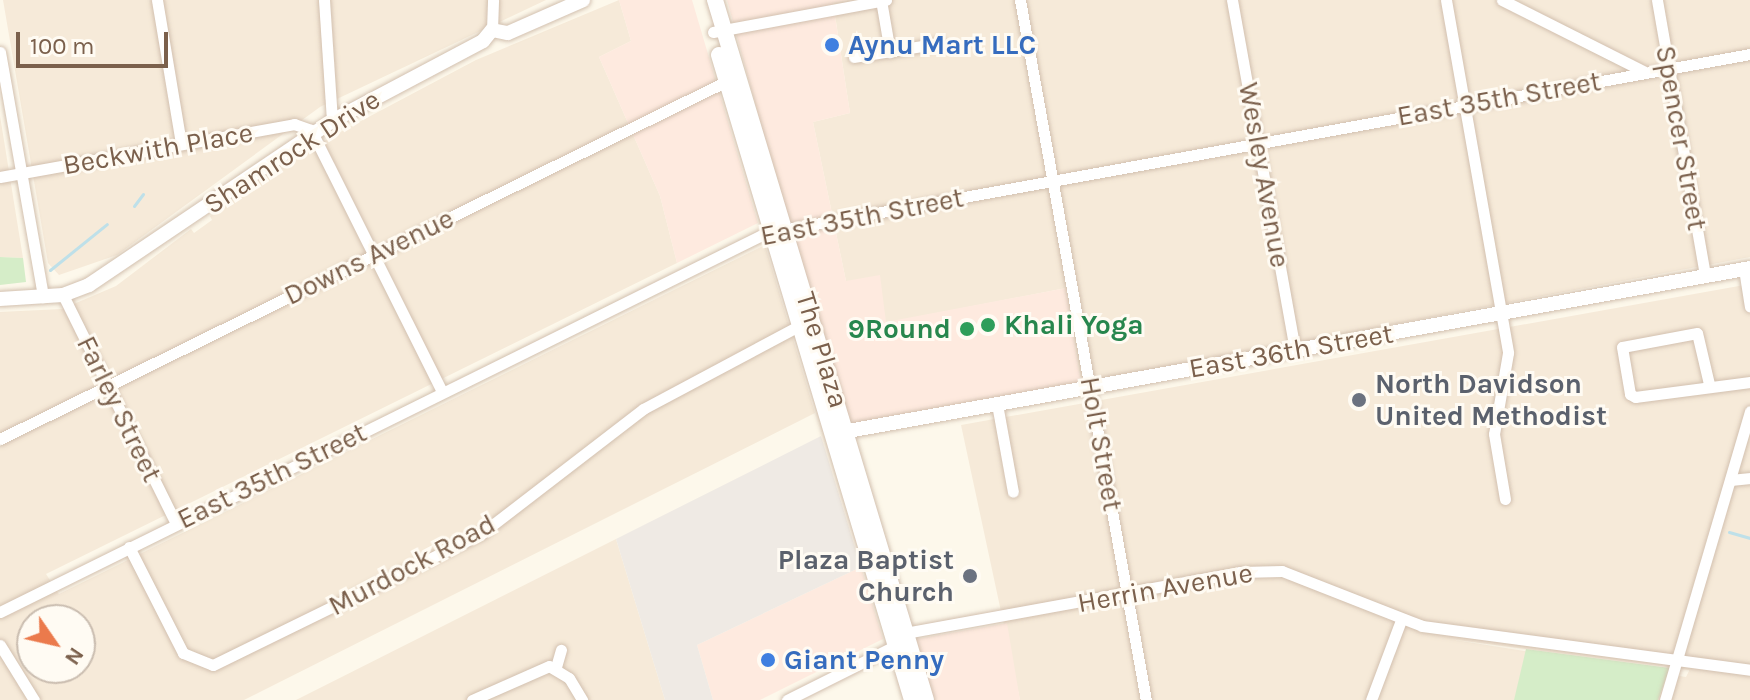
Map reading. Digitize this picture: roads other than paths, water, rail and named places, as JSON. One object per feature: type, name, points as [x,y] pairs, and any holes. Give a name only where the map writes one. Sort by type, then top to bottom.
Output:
[{"type":"main road","name":"The Plaza","points":[[703,0],[718,30],[901,639],[926,700]]},
{"type":"main road","name":"The Plaza","points":[[715,0],[718,30]]},
{"type":"main road","name":"The Plaza","points":[[901,639],[912,700]]},
{"type":"street","points":[[157,0],[181,144]]},
{"type":"street","points":[[324,0],[332,121]]},
{"type":"street","points":[[492,30],[493,0]]},
{"type":"street","name":"Shamrock Drive","points":[[0,299],[63,295],[133,259],[313,132],[483,41],[492,30],[508,33],[583,0]]},
{"type":"street","points":[[718,30],[883,0],[890,52]]},
{"type":"street","name":"Holt Street","points":[[1020,0],[1146,700]]},
{"type":"street","name":"Wesley Avenue","points":[[1232,0],[1295,349]]},
{"type":"street","points":[[1446,0],[1508,353],[1494,434],[1505,499]]},
{"type":"street","points":[[1502,0],[1645,72]]},
{"type":"street","name":"Spencer Street","points":[[1657,0],[1705,276]]},
{"type":"street","points":[[854,57],[940,43]]},
{"type":"street","points":[[0,52],[43,297]]},
{"type":"street","name":"East 35th Street","points":[[0,612],[442,392],[778,231],[1750,54]]},
{"type":"street","name":"Downs Avenue","points":[[0,439],[732,78]]},
{"type":"street","name":"Beckwith Place","points":[[0,177],[294,124],[313,132]]},
{"type":"street","points":[[313,132],[442,392]]},
{"type":"street","points":[[1747,269],[1750,307]]},
{"type":"street","name":"East 36th Street","points":[[840,432],[1747,269]]},
{"type":"street","name":"Farley Street","points":[[63,295],[176,524]]},
{"type":"street","name":"Murdock Road","points":[[129,547],[183,653],[213,665],[482,533],[652,403],[806,322]]},
{"type":"street","points":[[1709,384],[1697,333],[1622,347],[1630,394],[1635,397],[1709,384],[1750,382]]},
{"type":"street","points":[[997,404],[1013,492]]},
{"type":"street","points":[[1665,700],[1680,661],[1750,411]]},
{"type":"street","points":[[1731,480],[1750,478]]},
{"type":"street","name":"Herrin Avenue","points":[[787,700],[901,639],[1240,572],[1282,571],[1401,620],[1446,631],[1750,670]]},
{"type":"street","points":[[1371,700],[1401,620]]},
{"type":"street","points":[[0,645],[34,700]]},
{"type":"street","points":[[556,667],[561,650]]},
{"type":"street","points":[[472,700],[542,667],[556,667]]},
{"type":"street","points":[[556,667],[582,700]]},
{"type":"waterway","points":[[134,206],[143,194]]},
{"type":"waterway","points":[[50,270],[107,224]]},
{"type":"waterway","points":[[1729,532],[1750,538]]},
{"type":"place","name":"Aynu Mart LLC","points":[[832,45]]},
{"type":"place","name":"Khali Yoga","points":[[988,325]]},
{"type":"place","name":"9Round","points":[[967,329]]},
{"type":"place","name":"North Davidson United Methodist","points":[[1359,400]]},
{"type":"place","name":"Plaza Baptist Church","points":[[970,576]]},
{"type":"place","name":"Giant Penny","points":[[768,660]]}]
